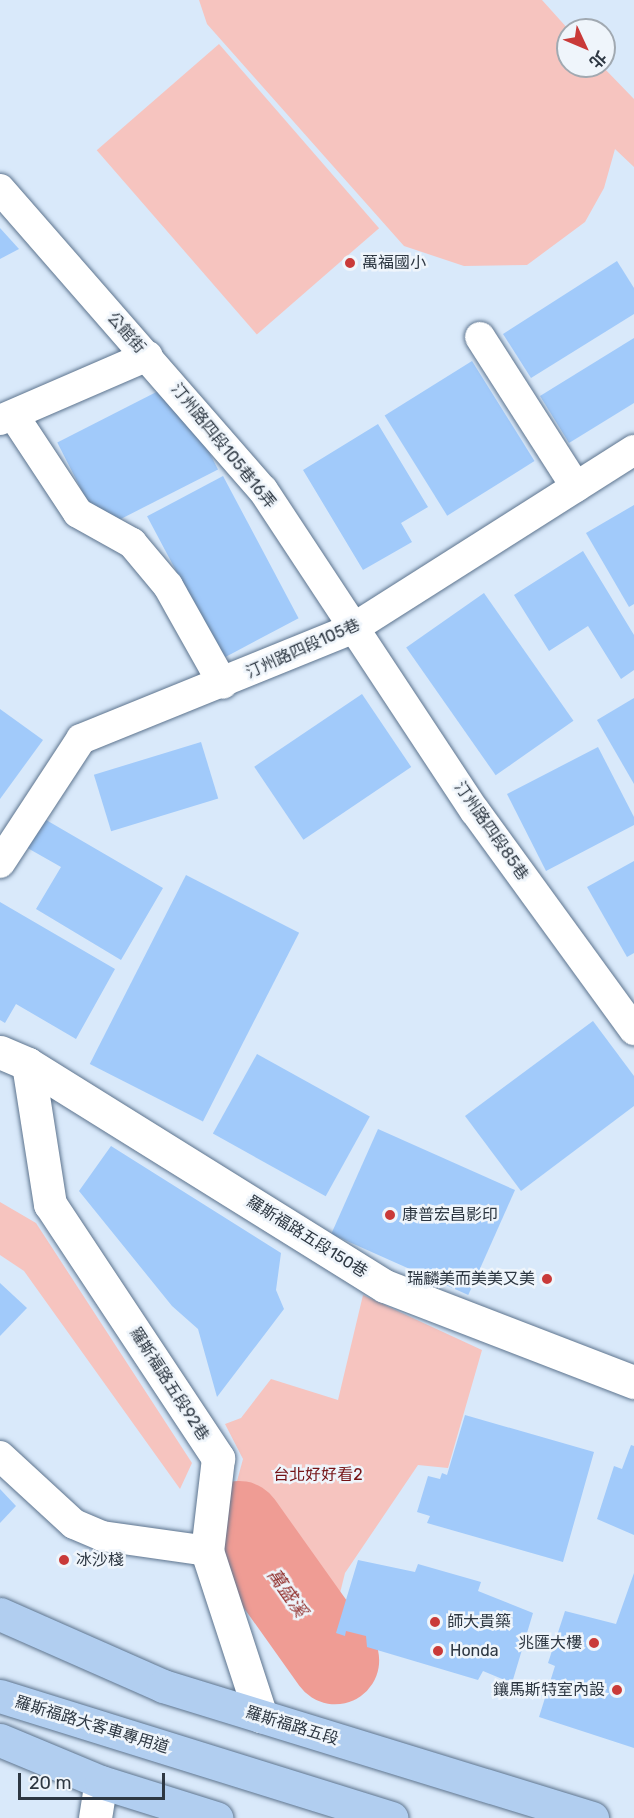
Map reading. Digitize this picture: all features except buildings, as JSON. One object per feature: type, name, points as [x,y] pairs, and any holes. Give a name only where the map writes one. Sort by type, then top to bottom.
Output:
[{"type":"main road","name":"羅斯福路五段","points":[[0,1614],[163,1686],[592,1818]]},
{"type":"main road","name":"羅斯福路大客車專用道","points":[[0,1696],[391,1818]]},
{"type":"main road","points":[[0,1740],[101,1782],[216,1818]]},
{"type":"street","name":"羅斯福路五段150巷","points":[[14,1058],[385,1286],[634,1382]]},
{"type":"street","name":"羅斯福路五段92巷","points":[[14,1058],[50,1203],[218,1458],[207,1551],[261,1716]]},
{"type":"street","points":[[95,1818],[101,1782]]},
{"type":"lane","name":"公館街","points":[[0,189],[148,356],[7,418]]},
{"type":"lane","points":[[480,337],[576,487]]},
{"type":"lane","name":"汀州路四段105巷16弄","points":[[148,356],[263,490],[352,629]]},
{"type":"lane","points":[[7,418],[78,513],[132,543],[168,586],[223,684]]},
{"type":"lane","name":"汀州路四段105巷","points":[[0,863],[81,739],[223,684],[352,629],[634,450]]},
{"type":"lane","name":"汀州路四段85巷","points":[[352,629],[475,811],[634,1030]]},
{"type":"lane","points":[[0,1456],[74,1524],[102,1536],[207,1551]]},
{"type":"green space","points":[[199,0],[542,0],[558,18],[556,18],[556,78],[614,78],[634,99],[634,167],[615,149],[604,188],[585,222],[527,265],[464,266],[404,246],[207,24]]},
{"type":"green space","points":[[219,44],[379,228],[257,334],[97,150]]},
{"type":"green space","points":[[0,1202],[36,1223],[192,1463],[180,1489],[24,1271],[0,1255]]},
{"type":"green space","name":"台北好好看2","points":[[363,1295],[482,1350],[448,1468],[418,1465],[345,1573],[338,1601],[254,1525],[227,1518],[243,1459],[225,1424],[241,1418],[271,1379],[338,1400]]},
{"type":"waterway","name":"萬盛溪","points":[[239,1525],[335,1660]]},
{"type":"place","name":"萬福國小","points":[[350,263]]},
{"type":"place","name":"康普宏昌影印","points":[[390,1215]]},
{"type":"place","name":"瑞麟美而美美又美","points":[[547,1279]]},
{"type":"place","name":"冰沙棧","points":[[64,1560]]},
{"type":"place","name":"師大貴築","points":[[435,1622]]},
{"type":"place","name":"兆匯大樓","points":[[594,1643]]},
{"type":"place","name":"Honda","points":[[438,1651]]},
{"type":"place","name":"鑲馬斯特室內設","points":[[617,1690]]}]
